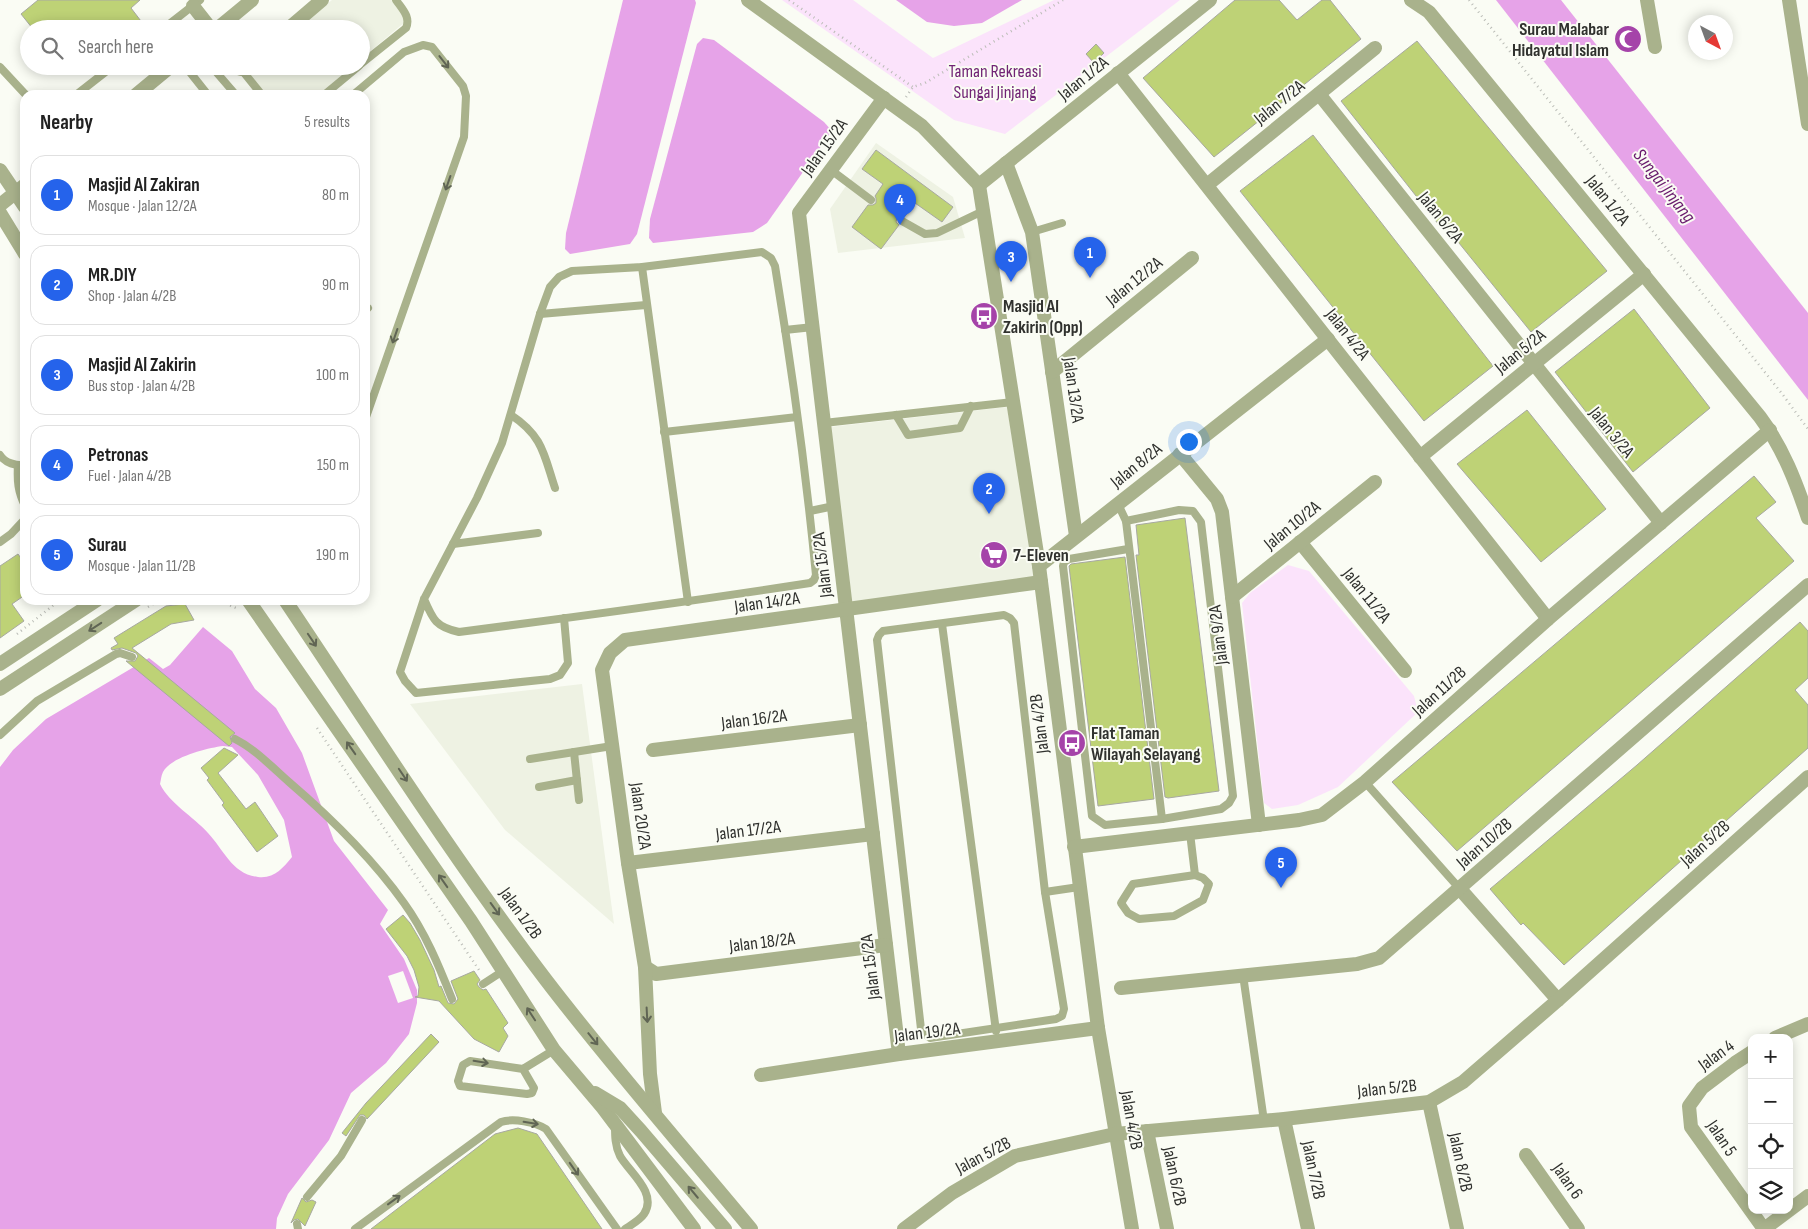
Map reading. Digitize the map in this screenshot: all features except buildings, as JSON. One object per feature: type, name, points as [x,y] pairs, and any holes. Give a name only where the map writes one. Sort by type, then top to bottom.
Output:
[{"type":"street","points":[[228,20],[252,0]]},
{"type":"street","points":[[299,20],[322,0]]},
{"type":"street","points":[[748,0],[922,126],[979,185]]},
{"type":"street","name":"Jalan 1/2A","points":[[979,185],[1210,0]]},
{"type":"street","name":"Jalan 1/2A","points":[[1411,0],[1428,12],[1770,430],[1789,465],[1808,518]]},
{"type":"street","points":[[1647,0],[1655,47]]},
{"type":"street","points":[[1789,0],[1808,124]]},
{"type":"street","points":[[196,3],[206,20]]},
{"type":"street","name":"Jalan 7/2A","points":[[1207,186],[1374,48]]},
{"type":"street","name":"Jalan 4/2A","points":[[1118,73],[1548,619]]},
{"type":"street","points":[[142,90],[160,75]]},
{"type":"street","name":"Jalan 6/2A","points":[[1319,94],[1534,364]]},
{"type":"street","name":"Jalan 15/2A","points":[[884,98],[799,213],[899,1054]]},
{"type":"street","name":"Jalan 13/2A","points":[[1006,163],[1032,232],[1076,536]]},
{"type":"street","points":[[0,170],[20,189],[0,205]]},
{"type":"street","name":"Jalan 4/2B","points":[[979,185],[1039,566],[1098,1028],[1132,1229]]},
{"type":"street","points":[[0,213],[20,246]]},
{"type":"street","name":"Jalan 12/2A","points":[[1052,372],[1192,258]]},
{"type":"street","name":"Jalan 5/2A","points":[[1420,457],[1644,274]]},
{"type":"street","name":"Jalan 8/2A","points":[[1039,566],[1328,339]]},
{"type":"street","name":"Jalan 3/2A","points":[[1534,364],[1661,523]]},
{"type":"street","name":"Jalan 11/2B","points":[[1074,846],[1299,820],[1322,815],[1365,782],[1548,619],[1770,430]]},
{"type":"street","name":"Jalan 9/2A","points":[[1180,454],[1217,499],[1222,512],[1259,825]]},
{"type":"street","name":"Jalan 10/2A","points":[[1232,597],[1375,482]]},
{"type":"street","name":"Jalan 11/2A","points":[[1300,542],[1405,672]]},
{"type":"street","name":"Jalan 14/2A","points":[[602,670],[610,653],[625,640],[1041,582]]},
{"type":"street","name":"Jalan 10/2B","points":[[1121,988],[1358,964],[1379,958],[1808,585]]},
{"type":"street","points":[[0,664],[89,605]]},
{"type":"street","points":[[0,689],[128,605]]},
{"type":"street","points":[[246,605],[466,913],[554,1050],[615,1123],[694,1229]]},
{"type":"street","name":"Jalan 1/2B","points":[[288,605],[457,856],[527,954],[582,1025],[751,1229]]},
{"type":"street","name":"Jalan 20/2A","points":[[602,670],[628,863],[645,967],[650,1074],[655,1113]]},
{"type":"street","name":"Jalan 16/2A","points":[[653,750],[860,725]]},
{"type":"street","name":"Jalan 5/2B","points":[[904,1229],[952,1193],[1015,1156],[1116,1134],[1284,1119],[1429,1102],[1462,1082],[1558,1000],[1808,776]]},
{"type":"street","name":"Jalan 17/2A","points":[[628,863],[873,834]]},
{"type":"street","points":[[1460,889],[1558,1000]]},
{"type":"street","name":"Jalan 18/2A","points":[[645,967],[656,974],[886,945]]},
{"type":"street","points":[[1784,1034],[1808,1024]]},
{"type":"street","name":"Jalan 19/2A","points":[[761,1076],[899,1054],[1098,1028]]},
{"type":"street","name":"Jalan 4","points":[[1702,1088],[1735,1062],[1748,1054]]},
{"type":"street","name":"Jalan 5","points":[[1702,1088],[1689,1106],[1691,1127],[1764,1229]]},
{"type":"street","points":[[587,1089],[620,1108],[725,1229]]},
{"type":"street","name":"Jalan 8/2B","points":[[1429,1102],[1457,1229]]},
{"type":"street","name":"Jalan 7/2B","points":[[1284,1119],[1308,1229]]},
{"type":"street","name":"Jalan 6/2B","points":[[1147,1131],[1167,1229]]},
{"type":"street","name":"Jalan 6","points":[[1526,1155],[1578,1229]]},
{"type":"street","points":[[1764,1229],[1808,1196]]},
{"type":"lane","points":[[370,57],[406,28],[408,23],[407,16],[396,0]]},
{"type":"lane","points":[[174,20],[196,3]]},
{"type":"lane","points":[[359,90],[404,52],[422,45],[432,47],[463,86],[466,96],[464,137],[370,408]]},
{"type":"lane","points":[[0,67],[21,90]]},
{"type":"lane","points":[[82,90],[102,75]]},
{"type":"lane","points":[[192,75],[204,90]]},
{"type":"lane","points":[[219,75],[232,90]]},
{"type":"lane","points":[[247,75],[258,90]]},
{"type":"lane","points":[[330,90],[348,75]]},
{"type":"lane","points":[[831,170],[871,200]]},
{"type":"lane","points":[[902,221],[925,234],[937,233],[983,211]]},
{"type":"lane","points":[[1032,232],[1062,223]]},
{"type":"lane","points":[[424,599],[432,619],[445,629],[459,632],[564,618],[688,602],[810,583],[814,580],[816,575],[810,511],[786,330],[775,266],[771,258],[762,252],[642,267],[572,271],[559,277],[550,287],[540,314],[502,443],[477,498],[424,599],[400,672],[416,693],[550,679],[560,675],[568,663],[564,618]]},
{"type":"lane","points":[[642,267],[688,602]]},
{"type":"lane","points":[[540,314],[646,305]]},
{"type":"lane","points":[[786,330],[813,327]]},
{"type":"lane","points":[[370,394],[375,395]]},
{"type":"lane","points":[[824,423],[1013,402]]},
{"type":"lane","points":[[896,415],[908,435],[960,428],[971,406]]},
{"type":"lane","points":[[511,416],[525,424],[534,434],[555,488]]},
{"type":"lane","points":[[664,432],[797,417]]},
{"type":"lane","points":[[0,455],[4,460],[20,464]]},
{"type":"lane","points":[[20,473],[17,484],[20,495]]},
{"type":"lane","points":[[1118,504],[1126,522],[1162,819]]},
{"type":"lane","points":[[810,511],[834,506]]},
{"type":"lane","points":[[1126,522],[1179,510],[1192,511],[1201,522],[1233,796],[1229,803],[1221,809],[1162,819],[1105,825],[1092,816],[1089,798],[1063,566],[1064,562],[1069,559],[1128,549]]},
{"type":"lane","points":[[0,542],[20,525]]},
{"type":"lane","points":[[453,544],[538,533]]},
{"type":"lane","points":[[1004,615],[1014,623],[1045,892],[1064,1009],[1062,1016],[1056,1019],[930,1038],[925,1034],[921,1029],[877,640],[883,631],[1004,615]]},
{"type":"lane","points":[[942,624],[998,1042]]},
{"type":"lane","points":[[0,735],[37,701],[116,654],[120,653],[132,657]]},
{"type":"lane","points":[[235,739],[251,749],[307,797],[376,868],[405,904],[433,953],[452,999]]},
{"type":"lane","points":[[530,759],[612,746]]},
{"type":"lane","points":[[574,752],[579,800]]},
{"type":"lane","points":[[539,787],[577,780]]},
{"type":"lane","points":[[1365,782],[1460,889]]},
{"type":"lane","points":[[1190,833],[1195,874]]},
{"type":"lane","points":[[1195,874],[1209,884],[1203,900],[1174,916],[1139,919],[1128,914],[1121,903],[1133,884],[1195,874]]},
{"type":"lane","points":[[1045,892],[1079,887]]},
{"type":"lane","points":[[485,983],[503,971]]},
{"type":"lane","points":[[1243,975],[1264,1121]]},
{"type":"lane","points":[[523,1069],[534,1088],[532,1093],[460,1086],[458,1081],[463,1065],[470,1060],[523,1069],[554,1050]]},
{"type":"lane","points":[[307,1197],[340,1156],[362,1120]]},
{"type":"lane","points":[[355,1229],[501,1122],[508,1120],[540,1125],[546,1129],[616,1229]]},
{"type":"lane","points":[[615,1123],[615,1140],[620,1156],[642,1185],[648,1202],[644,1214],[625,1229]]},
{"type":"path","points":[[789,0],[912,87],[925,83],[1064,0]]},
{"type":"path","points":[[1470,0],[1721,316],[1808,429]]},
{"type":"path","points":[[15,635],[54,605]]},
{"type":"path","points":[[316,725],[485,983]]},
{"type":"shaded area","points":[[332,0],[391,0],[404,17],[405,22],[370,51],[370,20],[308,20]]},
{"type":"shaded area","points":[[250,75],[342,75],[324,90],[263,90]]},
{"type":"shaded area","points":[[876,143],[953,197],[965,238],[838,253],[830,209]]},
{"type":"shaded area","points":[[1007,407],[1035,578],[852,602],[830,427]]},
{"type":"shaded area","points":[[582,684],[614,924],[505,830],[410,704]]},
{"type":"green space","name":"Taman Rekreasi Sungai Jinjang","points":[[782,0],[853,0],[933,58],[1054,0],[1180,0],[1005,134],[954,120]]},
{"type":"green space","points":[[1288,565],[1309,571],[1414,696],[1418,712],[1338,787],[1298,805],[1272,809],[1264,803],[1242,603],[1250,593]]},
{"type":"water","points":[[623,0],[695,0],[696,3],[637,234],[630,244],[570,254],[565,249],[566,233]]},
{"type":"water","points":[[896,0],[1022,0],[982,23],[954,26],[927,22]]},
{"type":"water","name":"Sungai Jinjang","points":[[1496,0],[1561,0],[1808,313],[1808,400]]},
{"type":"water","points":[[703,38],[714,40],[824,122],[832,131],[767,223],[753,232],[653,243],[649,238],[650,219],[697,44]]},
{"type":"water","points":[[203,627],[232,651],[255,689],[276,708],[302,753],[334,841],[388,910],[380,924],[404,959],[417,990],[417,1003],[409,1034],[386,1063],[351,1093],[329,1140],[288,1194],[277,1218],[276,1229],[0,1229],[0,767],[13,750],[46,719],[149,658],[163,669],[170,665]],"holes":[[[223,746],[232,747],[258,775],[284,820],[292,857],[282,869],[269,876],[258,877],[249,875],[235,866],[208,833],[170,798],[160,784],[162,774],[167,767],[181,758],[208,749]]]},
{"type":"pier","points":[[403,971],[413,998],[398,1003],[388,976]]},
{"type":"place","name":"Surau Malabar Hidayatul Islam","points":[[1628,39]]},
{"type":"place","name":"Petronas","points":[[900,225]]},
{"type":"place","name":"Masjid Al Zakiran","points":[[1090,278]]},
{"type":"place","name":"Masjid Al Zakirin","points":[[1011,282]]},
{"type":"place","name":"Masjid Al Zakirin (Opp)","points":[[984,316]]},
{"type":"place","name":"MR.DIY","points":[[989,514]]},
{"type":"place","name":"7-Eleven","points":[[994,555]]},
{"type":"place","name":"Flat Taman Wilayah Selayang","points":[[1072,743]]},
{"type":"place","name":"Surau","points":[[1281,888]]}]
